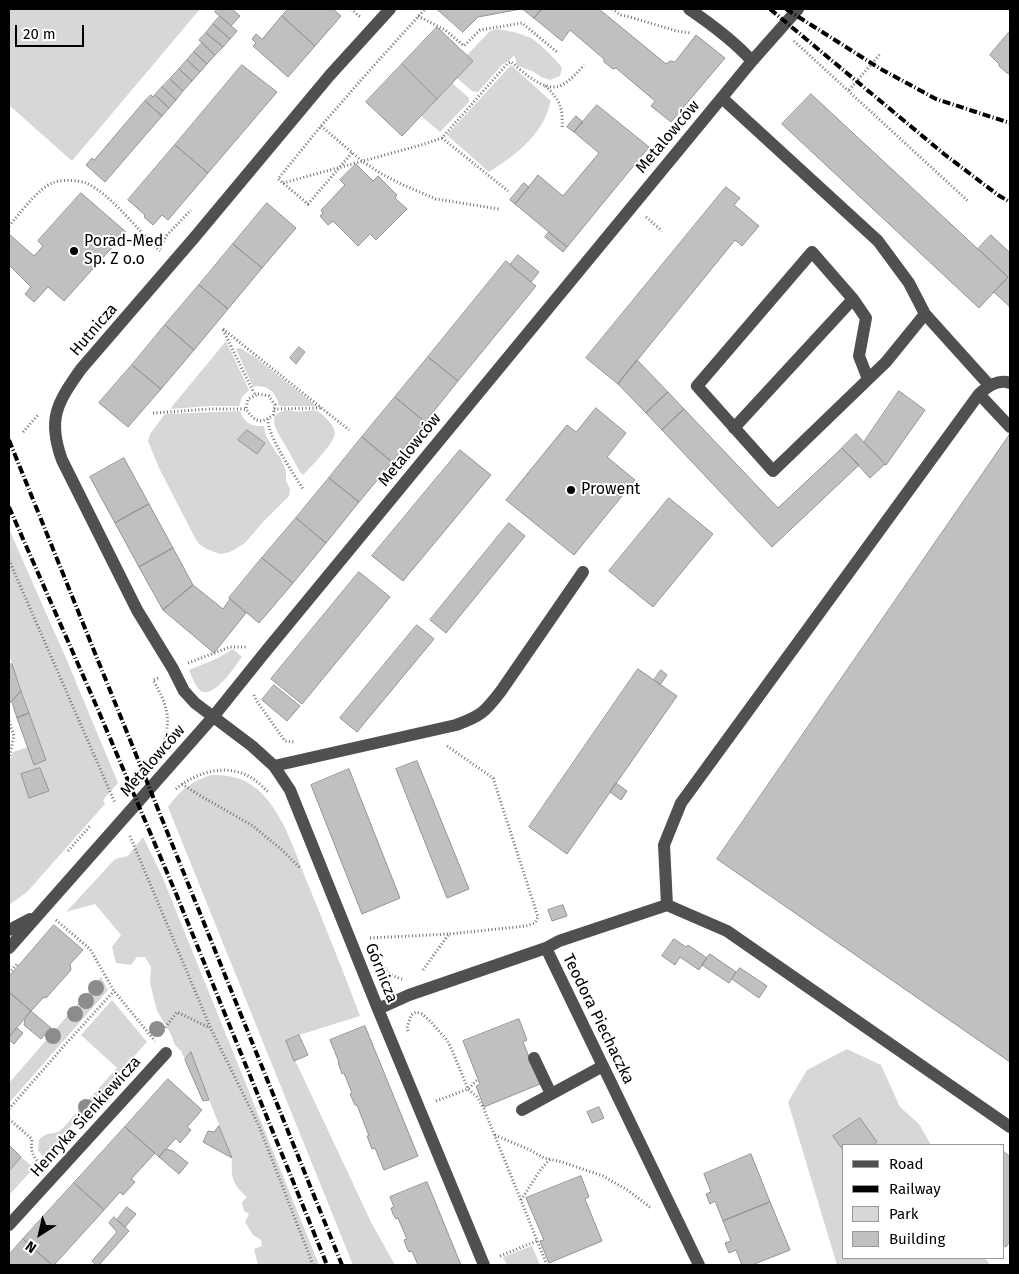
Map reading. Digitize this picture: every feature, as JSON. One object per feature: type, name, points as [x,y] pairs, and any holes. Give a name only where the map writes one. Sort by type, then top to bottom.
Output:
[{"type":"street","name":"Hutnicza","points":[[213,717],[195,703],[184,691],[173,669],[137,610],[62,460],[54,427],[57,409],[65,392],[81,370],[330,75],[390,9]]},
{"type":"street","points":[[689,9],[742,50],[752,61]]},
{"type":"street","name":"Metalowców","points":[[9,948],[213,717],[752,61],[798,9]]},
{"type":"street","points":[[722,98],[878,241],[909,284],[925,314],[990,385]]},
{"type":"street","points":[[868,379],[859,356],[866,318],[853,299],[812,252],[697,386],[773,471],[886,362],[925,314]]},
{"type":"street","points":[[734,428],[853,299]]},
{"type":"street","points":[[668,905],[664,845],[681,803],[978,394],[990,385],[1005,381],[1010,383]]},
{"type":"street","points":[[978,394],[1010,427]]},
{"type":"street","points":[[274,766],[456,725],[481,715],[501,691],[583,572]]},
{"type":"street","name":"Górnicza","points":[[213,717],[252,746],[274,766],[290,790],[484,1265]]},
{"type":"street","points":[[546,948],[559,941],[668,905],[727,931],[1010,1127]]},
{"type":"street","name":"Metalowców","points":[[9,930],[44,909]]},
{"type":"street","name":"Teodora Piechaczka","points":[[378,1009],[409,995],[546,948],[699,1265]]},
{"type":"street","name":"Henryka Sienkiewicza","points":[[9,1225],[166,1053]]},
{"type":"street","points":[[534,1058],[551,1094]]},
{"type":"street","points":[[522,1110],[602,1066]]},
{"type":"path","points":[[351,9],[361,18]]},
{"type":"path","points":[[352,153],[308,204],[278,179],[425,9]]},
{"type":"path","points":[[612,9],[621,15],[677,31],[696,34]]},
{"type":"path","points":[[418,16],[445,30],[464,46],[480,30],[522,23],[557,52]]},
{"type":"path","points":[[794,41],[969,202]]},
{"type":"path","points":[[849,90],[881,53]]},
{"type":"path","points":[[283,183],[442,138],[508,63],[512,62],[531,78],[554,93],[561,106],[563,117],[562,130]]},
{"type":"path","points":[[545,86],[554,87],[561,85],[572,78],[584,65]]},
{"type":"path","points":[[322,126],[362,161],[401,184],[436,199],[499,209]]},
{"type":"path","points":[[442,138],[508,191]]},
{"type":"path","points":[[9,226],[42,189],[52,182],[64,180],[85,183],[98,190],[173,263]]},
{"type":"path","points":[[255,395],[223,329],[349,430]]},
{"type":"path","points":[[258,394],[269,396],[275,405],[273,415],[263,421],[253,418],[246,409],[248,400],[258,394]]},
{"type":"path","points":[[274,409],[321,408]]},
{"type":"path","points":[[153,413],[210,409],[246,409]]},
{"type":"path","points":[[268,419],[272,436],[303,489]]},
{"type":"path","points":[[9,560],[110,792]]},
{"type":"path","points":[[158,751],[162,746],[168,712],[154,680],[173,669],[230,647],[246,647],[250,642]]},
{"type":"path","points":[[254,693],[256,700],[285,741],[302,743]]},
{"type":"path","points":[[9,721],[14,736],[9,759]]},
{"type":"path","points":[[171,793],[198,775],[229,769],[250,777],[271,795]]},
{"type":"path","points":[[370,938],[450,934],[526,926],[535,923],[538,917],[493,778],[483,770]]},
{"type":"path","points":[[182,784],[253,826],[282,850],[303,871]]},
{"type":"path","points":[[135,848],[211,1028],[259,1126],[313,1265]]},
{"type":"path","points":[[56,920],[90,949],[114,991],[155,1041],[177,1012],[211,1028]]},
{"type":"path","points":[[366,930],[374,947]]},
{"type":"path","points":[[419,974],[426,968],[450,934]]},
{"type":"path","points":[[378,956],[387,973],[403,979]]},
{"type":"path","points":[[9,1109],[114,991]]},
{"type":"path","points":[[409,1036],[407,1028],[411,1015],[416,1012],[422,1014],[447,1040],[468,1089],[477,1097],[484,1110],[547,1265]]},
{"type":"path","points":[[433,1093],[436,1101],[468,1089],[478,1078]]},
{"type":"path","points":[[9,1119],[32,1140],[32,1156],[41,1166]]},
{"type":"path","points":[[494,1135],[550,1159],[603,1176],[655,1211]]},
{"type":"path","points":[[521,1201],[541,1169],[550,1159]]},
{"type":"path","points":[[500,1256],[537,1241]]},
{"type":"green space","points":[[9,9],[200,9],[72,161],[9,105]]},
{"type":"green space","points":[[496,29],[518,33],[534,40],[560,65],[562,68],[560,76],[550,80],[541,77],[516,65],[514,55],[509,61],[504,63],[478,92],[472,91],[457,78],[473,61],[467,55],[489,32]]},
{"type":"green space","points":[[511,65],[551,101],[539,129],[527,143],[513,156],[489,172],[447,135]]},
{"type":"green space","points":[[452,83],[469,98],[469,102],[440,132],[421,116]]},
{"type":"green space","points":[[226,341],[249,390],[242,397],[239,406],[170,409]]},
{"type":"green space","points":[[240,348],[256,358],[317,406],[279,406],[276,397],[270,390],[262,386],[253,387],[236,349]]},
{"type":"green space","points":[[290,410],[297,412],[318,411],[331,423],[335,433],[327,448],[303,475],[280,436],[274,419],[281,412]]},
{"type":"green space","points":[[240,411],[244,419],[249,423],[256,426],[264,426],[266,436],[280,457],[286,471],[286,481],[290,489],[289,496],[245,543],[230,552],[221,554],[205,548],[195,538],[159,468],[148,441],[150,434],[165,414]]},
{"type":"green space","points":[[9,529],[118,783],[103,800],[105,804],[27,892],[9,905],[9,764],[13,752],[28,747],[34,764],[46,760],[9,655]]},
{"type":"green space","points":[[233,649],[242,657],[218,686],[206,692],[201,691],[195,684],[189,670],[218,658]]},
{"type":"green space","points":[[211,775],[229,776],[241,779],[252,785],[275,810],[294,849],[342,968],[360,1016],[299,1035],[286,1041],[372,1224],[395,1265],[353,1265],[168,807],[187,787]]},
{"type":"green space","points":[[143,837],[162,876],[319,1265],[258,1265],[254,1249],[262,1246],[261,1240],[253,1235],[245,1222],[249,1214],[244,1211],[242,1202],[247,1197],[235,1184],[232,1158],[191,1053],[185,1060],[157,1011],[150,983],[151,967],[145,957],[137,957],[131,965],[116,963],[112,947],[121,935],[95,904],[66,912],[115,859],[128,856]]},
{"type":"green space","points":[[101,977],[108,990],[9,1103],[9,1083]]},
{"type":"green space","points":[[112,1000],[147,1042],[43,1157],[38,1150],[39,1140],[45,1135],[61,1130],[117,1068],[81,1035]]},
{"type":"green space","points":[[847,1049],[881,1065],[900,1107],[919,1124],[930,1144],[842,1144],[842,1259],[986,1259],[990,1265],[837,1265],[788,1102],[807,1070]]},
{"type":"green space","points":[[21,1157],[34,1168],[9,1195],[9,1171]]},
{"type":"green space","points":[[532,1246],[540,1265],[507,1265],[503,1257]]},
{"type":"building","points":[[217,9],[232,9],[240,16],[231,26],[215,12]]},
{"type":"building","points":[[288,9],[333,9],[341,16],[315,46],[282,16]]},
{"type":"building","points":[[437,9],[521,9],[478,17],[463,32]]},
{"type":"building","points":[[523,9],[542,9],[534,18]]},
{"type":"building","points":[[542,9],[599,9],[666,64],[670,61],[675,62],[696,35],[725,58],[671,122],[651,106],[655,101],[616,68],[613,69],[604,62],[604,59],[570,30],[562,41],[534,18]]},
{"type":"building","points":[[220,16],[237,31],[230,39],[213,24]]},
{"type":"building","points":[[282,16],[315,46],[288,77],[253,46],[256,43],[252,39],[256,34],[262,39]]},
{"type":"building","points":[[213,24],[230,39],[223,47],[206,33]]},
{"type":"building","points":[[437,27],[473,61],[437,99],[402,64]]},
{"type":"building","points":[[1010,31],[1010,74],[999,66],[990,55]]},
{"type":"building","points":[[206,33],[223,47],[215,55],[199,40]]},
{"type":"building","points":[[202,43],[215,55],[207,64],[194,52]]},
{"type":"building","points":[[194,52],[207,64],[200,72],[187,60]]},
{"type":"building","points":[[187,60],[200,72],[192,81],[179,69]]},
{"type":"building","points":[[402,64],[437,99],[402,136],[366,102]]},
{"type":"building","points":[[242,65],[277,92],[208,173],[175,145]]},
{"type":"building","points":[[179,69],[192,81],[183,91],[170,79]]},
{"type":"building","points":[[170,79],[183,91],[176,100],[162,87]]},
{"type":"building","points":[[162,87],[176,100],[169,108],[155,95]]},
{"type":"building","points":[[811,94],[1008,277],[979,308],[782,124]]},
{"type":"building","points":[[151,95],[153,97],[155,95],[169,108],[162,116],[145,101]]},
{"type":"building","points":[[145,101],[162,116],[105,182],[86,165],[92,158],[94,160]]},
{"type":"building","points":[[597,105],[649,147],[567,247],[515,204],[538,175],[563,196],[599,153],[574,132]]},
{"type":"building","points":[[576,116],[583,122],[574,132],[567,127]]},
{"type":"building","points":[[175,145],[208,173],[168,220],[162,215],[153,225],[128,200]]},
{"type":"building","points":[[356,164],[373,181],[378,176],[397,195],[395,198],[407,209],[376,240],[370,234],[358,246],[333,221],[328,225],[320,216],[323,213],[321,210],[345,185],[340,180]]},
{"type":"building","points":[[524,183],[529,187],[515,204],[510,200]]},
{"type":"building","points":[[726,187],[740,198],[734,205],[759,226],[742,246],[735,240],[618,384],[586,358]]},
{"type":"building","name":"Porad-Med Sp. Z o.o","points":[[81,193],[126,232],[64,301],[48,287],[34,302],[25,294],[31,287],[9,265],[9,236],[34,256],[43,246],[38,241]]},
{"type":"building","points":[[267,203],[296,228],[262,268],[233,244]]},
{"type":"building","points":[[549,232],[567,247],[563,252],[545,237]]},
{"type":"building","points":[[991,235],[1010,253],[1010,307],[994,292],[1008,277],[978,249]]},
{"type":"building","points":[[233,244],[262,268],[228,309],[199,285]]},
{"type":"building","points":[[518,255],[539,272],[531,282],[510,265]]},
{"type":"building","points":[[506,261],[536,286],[458,381],[428,357]]},
{"type":"building","points":[[199,285],[228,309],[194,350],[165,325]]},
{"type":"building","points":[[165,325],[194,350],[161,389],[132,365]]},
{"type":"building","points":[[299,347],[305,352],[296,364],[290,358]]},
{"type":"building","points":[[428,357],[458,381],[425,422],[395,397]]},
{"type":"building","points":[[637,360],[668,392],[646,413],[618,384]]},
{"type":"building","points":[[132,365],[161,389],[128,427],[99,403]]},
{"type":"building","points":[[899,391],[925,410],[886,465],[864,442]]},
{"type":"building","points":[[668,392],[684,409],[662,430],[646,413]]},
{"type":"building","points":[[395,397],[425,422],[392,462],[362,437]]},
{"type":"building","name":"Prowent","points":[[596,408],[626,433],[607,457],[635,480],[574,555],[506,500],[567,425],[576,432]]},
{"type":"building","points":[[684,409],[778,508],[842,448],[859,465],[772,547],[662,430]]},
{"type":"building","points":[[247,430],[265,443],[257,454],[238,440]]},
{"type":"building","points":[[856,434],[885,464],[870,478],[842,448]]},
{"type":"building","points":[[1010,434],[1010,1062],[717,859]]},
{"type":"building","points":[[362,437],[392,462],[359,502],[329,478]]},
{"type":"building","points":[[460,450],[491,475],[403,581],[372,556]]},
{"type":"building","points":[[124,458],[149,504],[115,523],[90,477]]},
{"type":"building","points":[[329,478],[359,502],[326,543],[296,518]]},
{"type":"building","points":[[669,498],[713,534],[653,607],[609,571]]},
{"type":"building","points":[[149,504],[173,548],[139,567],[115,523]]},
{"type":"building","points":[[296,518],[326,543],[293,583],[262,558]]},
{"type":"building","points":[[509,523],[525,536],[446,633],[430,620]]},
{"type":"building","points":[[173,548],[193,585],[163,610],[139,567]]},
{"type":"building","points":[[262,558],[293,583],[259,623],[229,598]]},
{"type":"building","points":[[359,572],[390,597],[302,704],[271,679]]},
{"type":"building","points":[[193,585],[223,609],[230,599],[246,613],[214,653],[163,610]]},
{"type":"building","points":[[417,625],[434,639],[357,732],[340,718]]},
{"type":"building","points":[[12,664],[21,691],[9,704],[9,665]]},
{"type":"building","points":[[638,669],[677,696],[567,854],[529,827]]},
{"type":"building","points":[[661,670],[667,675],[660,685],[654,680]]},
{"type":"building","points":[[274,685],[300,706],[287,721],[262,700]]},
{"type":"building","points":[[21,691],[29,713],[17,718],[12,702]]},
{"type":"building","points":[[29,713],[46,760],[34,765],[17,718]]},
{"type":"building","points":[[417,761],[469,889],[447,898],[396,769]]},
{"type":"building","points":[[40,768],[49,791],[29,798],[21,774]]},
{"type":"building","points":[[349,769],[400,898],[362,914],[311,785]]},
{"type":"building","points":[[616,783],[627,791],[621,800],[610,792]]},
{"type":"building","points":[[563,905],[567,916],[552,921],[548,910]]},
{"type":"building","points":[[54,925],[83,950],[70,964],[71,970],[46,998],[44,997],[31,1011],[9,992],[9,977]]},
{"type":"building","points":[[674,939],[686,947],[688,945],[707,958],[699,970],[680,957],[675,965],[662,956]]},
{"type":"building","points":[[710,954],[736,972],[729,983],[702,965]]},
{"type":"building","points":[[740,968],[767,986],[759,998],[732,979]]},
{"type":"building","points":[[9,992],[31,1011],[9,1037]]},
{"type":"building","points":[[31,1011],[51,1028],[41,1039],[24,1025],[25,1019]]},
{"type":"building","points":[[519,1019],[527,1040],[523,1042],[540,1084],[484,1107],[476,1086],[480,1084],[463,1041]]},
{"type":"building","points":[[365,1026],[418,1156],[384,1170],[375,1148],[372,1149],[367,1136],[369,1136],[357,1105],[355,1105],[350,1094],[352,1093],[344,1073],[342,1074],[330,1040]]},
{"type":"building","points":[[17,1028],[23,1033],[14,1044],[9,1040],[9,1037]]},
{"type":"building","points":[[299,1035],[308,1055],[294,1061],[286,1041]]},
{"type":"building","points":[[191,1052],[209,1100],[203,1101],[185,1060]]},
{"type":"building","points":[[168,1079],[202,1110],[187,1127],[191,1130],[180,1143],[176,1138],[159,1157],[125,1127]]},
{"type":"building","points":[[599,1107],[604,1118],[592,1123],[587,1112]]},
{"type":"building","points":[[860,1118],[877,1142],[874,1144],[842,1144],[842,1149],[833,1136]]},
{"type":"building","points":[[219,1126],[232,1158],[203,1142],[208,1131],[214,1132]]},
{"type":"building","points":[[125,1127],[155,1153],[131,1179],[135,1182],[123,1195],[120,1192],[104,1210],[74,1183]]},
{"type":"building","points":[[9,1145],[21,1157],[9,1171]]},
{"type":"building","points":[[166,1149],[173,1151],[188,1163],[179,1174],[159,1157]]},
{"type":"building","points":[[1004,1152],[1010,1157],[1010,1241],[1006,1247],[1004,1246]]},
{"type":"building","points":[[751,1154],[770,1202],[723,1221],[715,1201],[710,1204],[706,1194],[711,1192],[704,1174]]},
{"type":"building","points":[[581,1176],[589,1197],[585,1199],[602,1241],[549,1263],[540,1241],[544,1240],[526,1198]]},
{"type":"building","points":[[427,1182],[461,1265],[418,1265],[412,1251],[409,1252],[406,1246],[404,1240],[407,1239],[398,1218],[396,1219],[393,1214],[391,1208],[394,1207],[390,1197]]},
{"type":"building","points":[[74,1183],[104,1210],[52,1265],[23,1239]]},
{"type":"building","points":[[770,1202],[790,1250],[752,1265],[742,1265],[736,1250],[729,1253],[725,1243],[731,1241],[723,1221]]},
{"type":"building","points":[[127,1207],[136,1214],[125,1227],[117,1220]]},
{"type":"building","points":[[114,1217],[129,1231],[99,1265],[96,1265],[92,1261],[117,1232],[109,1223]]},
{"type":"building","points":[[23,1239],[52,1265],[9,1265],[9,1255]]},
{"type":"railway","points":[[770,9],[944,154],[1010,202]]},
{"type":"railway","points":[[786,9],[879,68],[936,99],[1010,123]]},
{"type":"railway","points":[[9,440],[342,1265]]},
{"type":"railway","points":[[9,507],[177,896],[327,1265]]},
{"type":"place","name":"Porad-Med Sp. Z o.o","points":[[74,251]]},
{"type":"place","name":"Prowent","points":[[571,490]]}]
